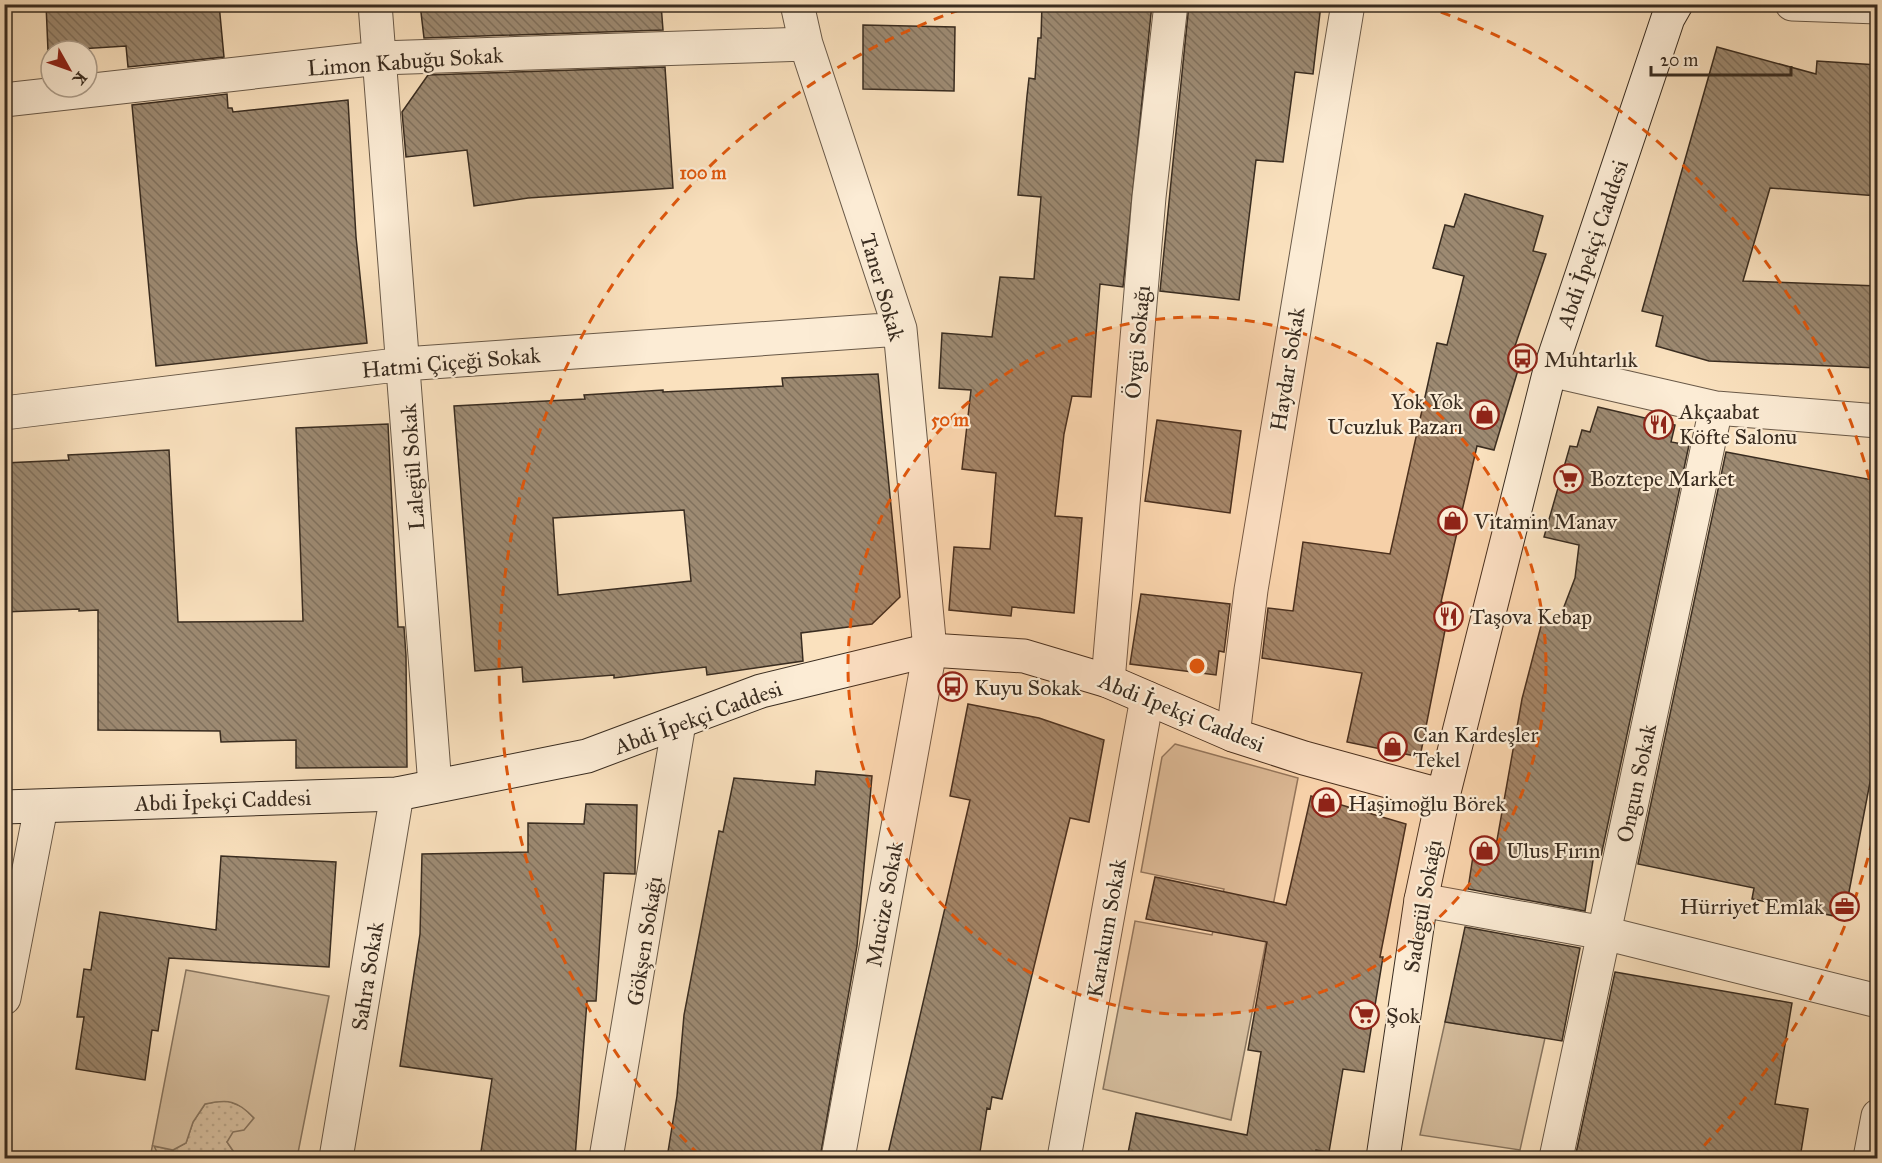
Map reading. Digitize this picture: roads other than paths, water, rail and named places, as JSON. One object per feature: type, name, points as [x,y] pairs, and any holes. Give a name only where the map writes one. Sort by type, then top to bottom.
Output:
[{"type":"street","name":"Lalegül Sokak","points":[[375,4],[435,786]]},
{"type":"street","name":"Taner Sokak","points":[[797,4],[806,44],[900,329],[930,650]]},
{"type":"street","name":"Övgü Sokağı","points":[[1108,681],[1149,197],[1171,4]]},
{"type":"street","name":"Haydar Sokak","points":[[1233,735],[1251,590],[1348,4]]},
{"type":"street","name":"Abdi İpekçi Caddesi","points":[[4,807],[397,794],[587,756],[761,691],[930,650],[1024,656],[1108,681],[1233,735],[1304,758],[1443,796],[1550,370],[1668,18],[1676,4]]},
{"type":"street","points":[[1792,4],[1878,7]]},
{"type":"street","name":"Limon Kabuğu Sokak","points":[[4,100],[379,58],[806,44]]},
{"type":"street","name":"Hatmi Çiçeği Sokak","points":[[4,413],[404,364],[900,329]]},
{"type":"street","points":[[1550,370],[1716,408],[1878,421]]},
{"type":"street","name":"Ongun Sokak","points":[[1556,1158],[1716,408]]},
{"type":"street","name":"Mucize Sokak","points":[[838,1158],[930,650]]},
{"type":"street","name":"Karakum Sokak","points":[[1064,1158],[1147,698]]},
{"type":"street","name":"Gökşen Sokağı","points":[[606,1158],[626,1054],[679,723]]},
{"type":"street","name":"Sahra Sokak","points":[[336,1158],[397,794]]},
{"type":"street","name":"Sadegül Sokağı","points":[[1383,1158],[1421,900],[1443,796]]},
{"type":"street","points":[[4,998],[41,807]]},
{"type":"street","points":[[1421,900],[1604,933],[1878,1001]]},
{"type":"street","points":[[1870,1158],[1878,1116]]},
{"type":"place","name":"Muhtarlık","points":[[1523,359]]},
{"type":"place","name":"Yok Yok Ucuzluk Pazarı","points":[[1484,414]]},
{"type":"place","name":"Akçaabat Köfte Salonu","points":[[1658,424]]},
{"type":"place","name":"Boztepe Market","points":[[1569,478]]},
{"type":"place","name":"Vitamin Manav","points":[[1453,521]]},
{"type":"place","name":"Taşova Kebap","points":[[1449,616]]},
{"type":"place","name":"Kuyu Sokak","points":[[953,687]]},
{"type":"place","name":"Can Kardeşler Tekel","points":[[1392,747]]},
{"type":"place","name":"Haşimoğlu Börek","points":[[1327,803]]},
{"type":"place","name":"Ulus Fırın","points":[[1485,850]]},
{"type":"place","name":"Hürriyet Emlak","points":[[1845,906]]},
{"type":"place","name":"Şok","points":[[1365,1015]]}]
